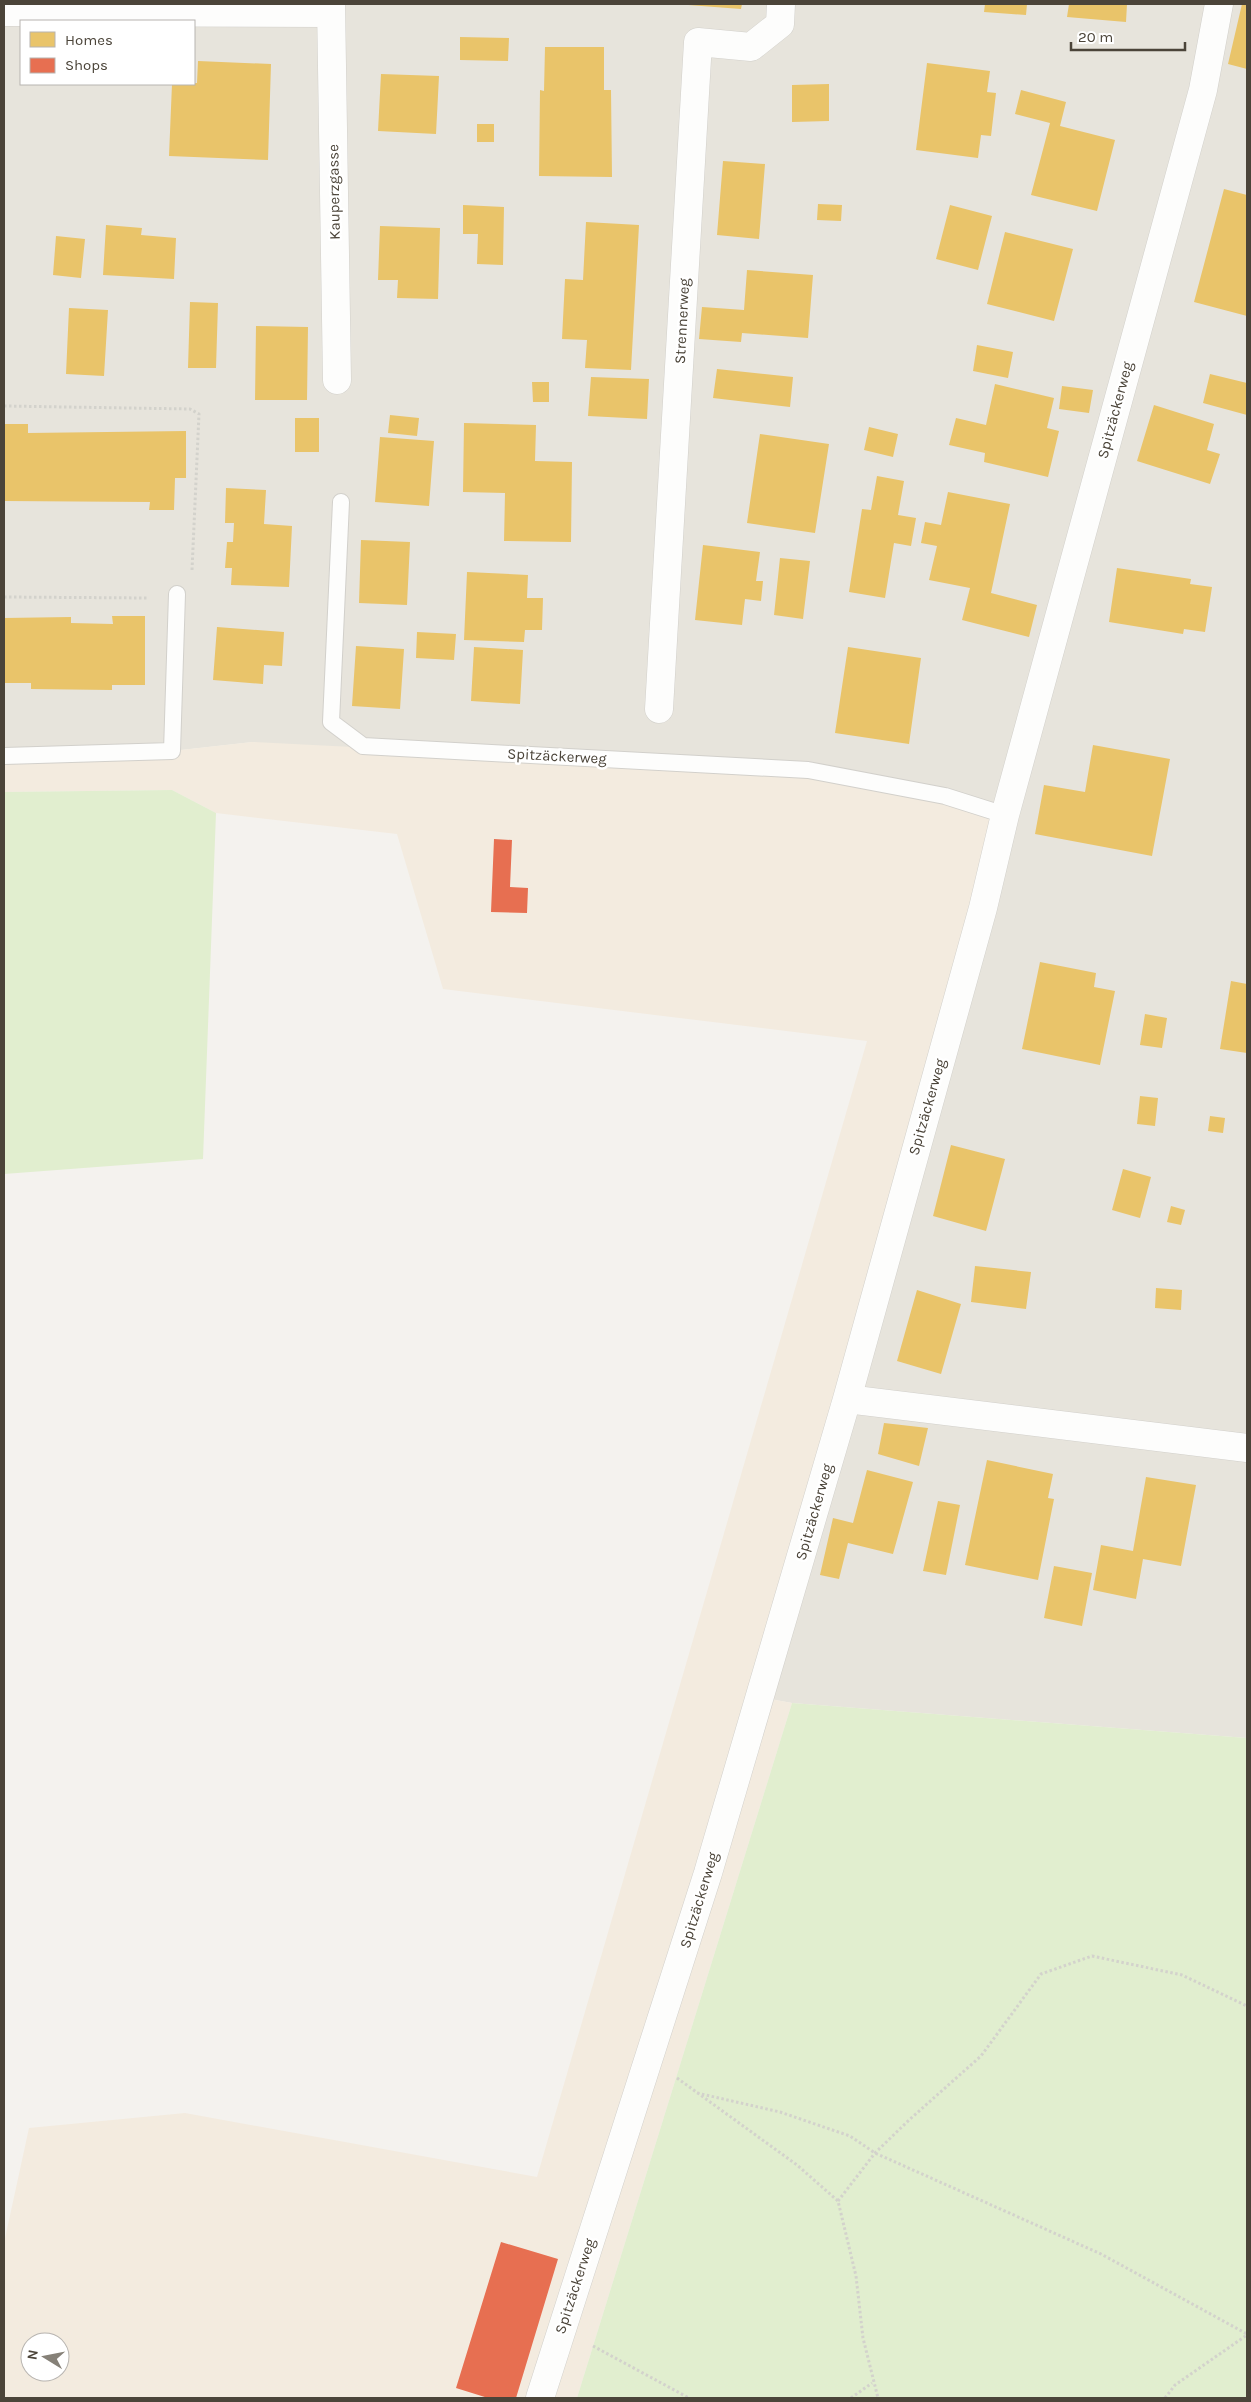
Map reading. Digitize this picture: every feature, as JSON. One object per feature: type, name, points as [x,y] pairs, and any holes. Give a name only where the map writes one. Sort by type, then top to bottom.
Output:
[{"type":"street","name":"Strennerweg","points":[[659,709],[698,42],[751,47],[780,24],[781,4]]},
{"type":"street","name":"Spitzäckerweg","points":[[540,2398],[708,1873],[847,1399],[983,908],[1004,815],[1203,90],[1219,4]]},
{"type":"street","points":[[4,12],[331,8]]},
{"type":"street","name":"Kauperzgasse","points":[[331,8],[337,380]]},
{"type":"street","points":[[847,1399],[1247,1448]]},
{"type":"lane","name":"Spitzäckerweg","points":[[341,502],[331,722],[363,746],[808,770],[945,796],[1004,815]]},
{"type":"lane","points":[[4,756],[172,751],[177,594]]},
{"type":"path","points":[[4,406],[190,409],[199,414],[192,569],[177,594],[150,598],[4,597]]},
{"type":"path","points":[[838,2201],[876,2153],[909,2120],[981,2056],[1040,1974],[1092,1956],[1182,1975],[1247,2006]]},
{"type":"path","points":[[649,2058],[797,2165],[838,2201],[856,2276],[863,2338],[872,2383],[878,2398]]},
{"type":"path","points":[[697,2093],[798,2118],[850,2136],[876,2153],[1101,2254],[1247,2334],[1175,2386],[1166,2398]]},
{"type":"path","points":[[562,2329],[689,2398]]},
{"type":"path","points":[[851,2398],[872,2383]]},
{"type":"shaded area","points":[[4,4],[1247,4],[1247,1738],[792,1703],[759,1697],[983,908],[253,742],[172,751],[4,756]]},
{"type":"shaded area","points":[[252,742],[807,770],[1005,815],[760,1697],[792,1703],[577,2398],[4,2398],[4,2243],[29,2128],[185,2113],[537,2177],[867,1041],[443,989],[397,834],[216,813],[172,790],[4,792],[4,756],[172,751]]},
{"type":"green space","points":[[172,790],[216,813],[203,1159],[4,1174],[4,792]]},
{"type":"green space","points":[[792,1703],[1247,1738],[1247,2398],[577,2398]]},
{"type":"building: Homes","points":[[675,4],[742,4],[741,9]]},
{"type":"building: Homes","points":[[985,4],[1027,4],[1026,15],[984,12]]},
{"type":"building: Homes","points":[[1069,4],[1127,4],[1126,22],[1067,17]]},
{"type":"building: Homes","points":[[1242,4],[1247,4],[1247,69],[1228,64]]},
{"type":"building: Homes","points":[[460,37],[509,38],[508,61],[460,60]]},
{"type":"building: Homes","points":[[545,47],[604,47],[604,90],[611,90],[612,177],[539,176],[540,90],[544,91]]},
{"type":"building: Homes","points":[[198,61],[271,64],[268,160],[169,156],[172,85],[195,85],[197,83]]},
{"type":"building: Homes","points":[[927,63],[990,71],[987,92],[996,93],[991,136],[981,135],[978,158],[916,150]]},
{"type":"building: Homes","points":[[381,74],[439,76],[436,134],[378,131]]},
{"type":"building: Homes","points":[[829,84],[829,121],[792,122],[792,85]]},
{"type":"building: Homes","points":[[1021,90],[1066,102],[1060,126],[1115,140],[1097,211],[1031,195],[1050,123],[1015,114]]},
{"type":"building: Homes","points":[[477,124],[494,124],[494,142],[477,142]]},
{"type":"building: Homes","points":[[723,161],[765,164],[759,239],[717,235]]},
{"type":"building: Homes","points":[[1224,189],[1247,195],[1247,316],[1194,302]]},
{"type":"building: Homes","points":[[818,204],[842,205],[841,221],[817,220]]},
{"type":"building: Homes","points":[[463,205],[504,207],[503,265],[477,264],[478,234],[463,234]]},
{"type":"building: Homes","points":[[950,205],[992,216],[978,270],[936,259]]},
{"type":"building: Homes","points":[[586,222],[639,225],[631,370],[585,368],[587,340],[562,339],[565,279],[583,280]]},
{"type":"building: Homes","points":[[106,225],[142,228],[141,235],[176,238],[174,279],[103,275]]},
{"type":"building: Homes","points":[[380,226],[440,228],[438,299],[397,298],[398,280],[378,280]]},
{"type":"building: Homes","points":[[1005,232],[1073,249],[1054,321],[987,304]]},
{"type":"building: Homes","points":[[56,236],[85,239],[81,278],[53,275]]},
{"type":"building: Homes","points":[[747,270],[813,275],[808,338],[742,333],[741,342],[699,339],[702,307],[744,310]]},
{"type":"building: Homes","points":[[190,302],[218,303],[216,368],[188,368]]},
{"type":"building: Homes","points":[[69,308],[108,310],[104,376],[66,374]]},
{"type":"building: Homes","points":[[256,326],[308,327],[307,400],[255,400]]},
{"type":"building: Homes","points":[[977,345],[1013,352],[1008,378],[973,371]]},
{"type":"building: Homes","points":[[717,369],[793,377],[790,407],[713,398]]},
{"type":"building: Homes","points":[[1210,374],[1247,383],[1247,415],[1203,403]]},
{"type":"building: Homes","points":[[591,377],[649,379],[647,419],[588,416]]},
{"type":"building: Homes","points":[[532,382],[549,382],[549,402],[533,402]]},
{"type":"building: Homes","points":[[995,384],[1054,398],[1047,428],[1059,431],[1048,477],[984,462],[985,453],[949,445],[956,418],[986,425]]},
{"type":"building: Homes","points":[[1062,386],[1093,390],[1089,413],[1059,409]]},
{"type":"building: Homes","points":[[1154,405],[1214,424],[1207,450],[1220,454],[1210,484],[1137,461]]},
{"type":"building: Homes","points":[[390,415],[419,418],[417,436],[388,433]]},
{"type":"building: Homes","points":[[295,418],[319,418],[319,452],[295,452]]},
{"type":"building: Homes","points":[[464,423],[536,425],[535,461],[572,462],[571,542],[504,541],[505,493],[463,492]]},
{"type":"building: Homes","points":[[4,424],[28,424],[28,433],[186,431],[186,478],[175,478],[174,510],[149,510],[150,502],[4,501]]},
{"type":"building: Homes","points":[[869,427],[898,434],[893,457],[864,450]]},
{"type":"building: Homes","points":[[760,434],[829,444],[815,533],[747,523]]},
{"type":"building: Homes","points":[[380,437],[434,441],[429,506],[375,502]]},
{"type":"building: Homes","points":[[877,476],[904,481],[898,515],[916,518],[911,546],[894,543],[885,598],[849,592],[862,509],[871,510]]},
{"type":"building: Homes","points":[[226,488],[266,490],[264,524],[292,526],[289,587],[231,585],[232,568],[225,568],[227,542],[233,542],[234,523],[225,523]]},
{"type":"building: Homes","points":[[948,492],[1010,504],[991,593],[1037,605],[1029,637],[962,620],[970,588],[929,580],[937,546],[921,543],[925,522],[941,525]]},
{"type":"building: Homes","points":[[361,540],[410,542],[407,605],[359,603]]},
{"type":"building: Homes","points":[[703,545],[760,552],[756,581],[763,581],[761,601],[745,599],[742,625],[695,620]]},
{"type":"building: Homes","points":[[780,558],[810,561],[803,619],[774,615]]},
{"type":"building: Homes","points":[[1117,568],[1191,579],[1190,584],[1212,587],[1205,632],[1184,629],[1183,634],[1109,622]]},
{"type":"building: Homes","points":[[467,572],[528,575],[527,598],[543,598],[542,630],[525,630],[524,642],[464,640]]},
{"type":"building: Homes","points":[[112,616],[145,616],[145,685],[112,685],[112,690],[31,689],[31,683],[4,683],[4,618],[71,617],[71,623],[113,624]]},
{"type":"building: Homes","points":[[217,627],[284,632],[282,666],[264,665],[263,684],[213,680]]},
{"type":"building: Homes","points":[[417,632],[456,634],[454,660],[416,658]]},
{"type":"building: Homes","points":[[356,646],[404,649],[400,709],[352,706]]},
{"type":"building: Homes","points":[[474,647],[523,650],[520,704],[471,701]]},
{"type":"building: Homes","points":[[848,647],[921,658],[909,744],[835,733]]},
{"type":"building: Homes","points":[[1093,745],[1170,759],[1152,856],[1035,834],[1044,785],[1085,792]]},
{"type":"building: Homes","points":[[1040,962],[1096,973],[1094,987],[1115,991],[1100,1065],[1022,1049]]},
{"type":"building: Homes","points":[[1231,981],[1247,984],[1247,1053],[1220,1049]]},
{"type":"building: Homes","points":[[1145,1014],[1167,1018],[1162,1048],[1140,1045]]},
{"type":"building: Homes","points":[[1140,1096],[1158,1098],[1155,1126],[1137,1124]]},
{"type":"building: Homes","points":[[1210,1116],[1225,1118],[1223,1133],[1208,1131]]},
{"type":"building: Homes","points":[[951,1145],[1005,1159],[986,1231],[933,1216]]},
{"type":"building: Homes","points":[[1123,1169],[1151,1177],[1140,1218],[1112,1210]]},
{"type":"building: Homes","points":[[1171,1206],[1185,1210],[1181,1225],[1167,1222]]},
{"type":"building: Homes","points":[[975,1266],[1031,1272],[1026,1309],[971,1302]]},
{"type":"building: Homes","points":[[1156,1288],[1182,1290],[1181,1310],[1155,1308]]},
{"type":"building: Homes","points":[[917,1290],[961,1304],[941,1374],[897,1361]]},
{"type":"building: Homes","points":[[884,1423],[928,1428],[919,1466],[878,1454]]},
{"type":"building: Homes","points":[[987,1460],[1053,1474],[1048,1498],[1054,1499],[1038,1580],[965,1565]]},
{"type":"building: Homes","points":[[867,1470],[913,1482],[893,1554],[848,1543],[839,1579],[820,1575],[833,1518],[853,1523]]},
{"type":"building: Homes","points":[[1146,1477],[1196,1485],[1181,1566],[1143,1559],[1136,1599],[1093,1590],[1101,1545],[1133,1551]]},
{"type":"building: Homes","points":[[938,1501],[960,1505],[946,1575],[923,1571]]},
{"type":"building: Homes","points":[[1054,1566],[1092,1573],[1082,1626],[1044,1618]]},
{"type":"building: Shops","points":[[494,839],[512,840],[510,887],[528,888],[527,913],[491,912]]},
{"type":"building: Shops","points":[[501,2242],[558,2259],[516,2398],[488,2398],[456,2388]]}]
